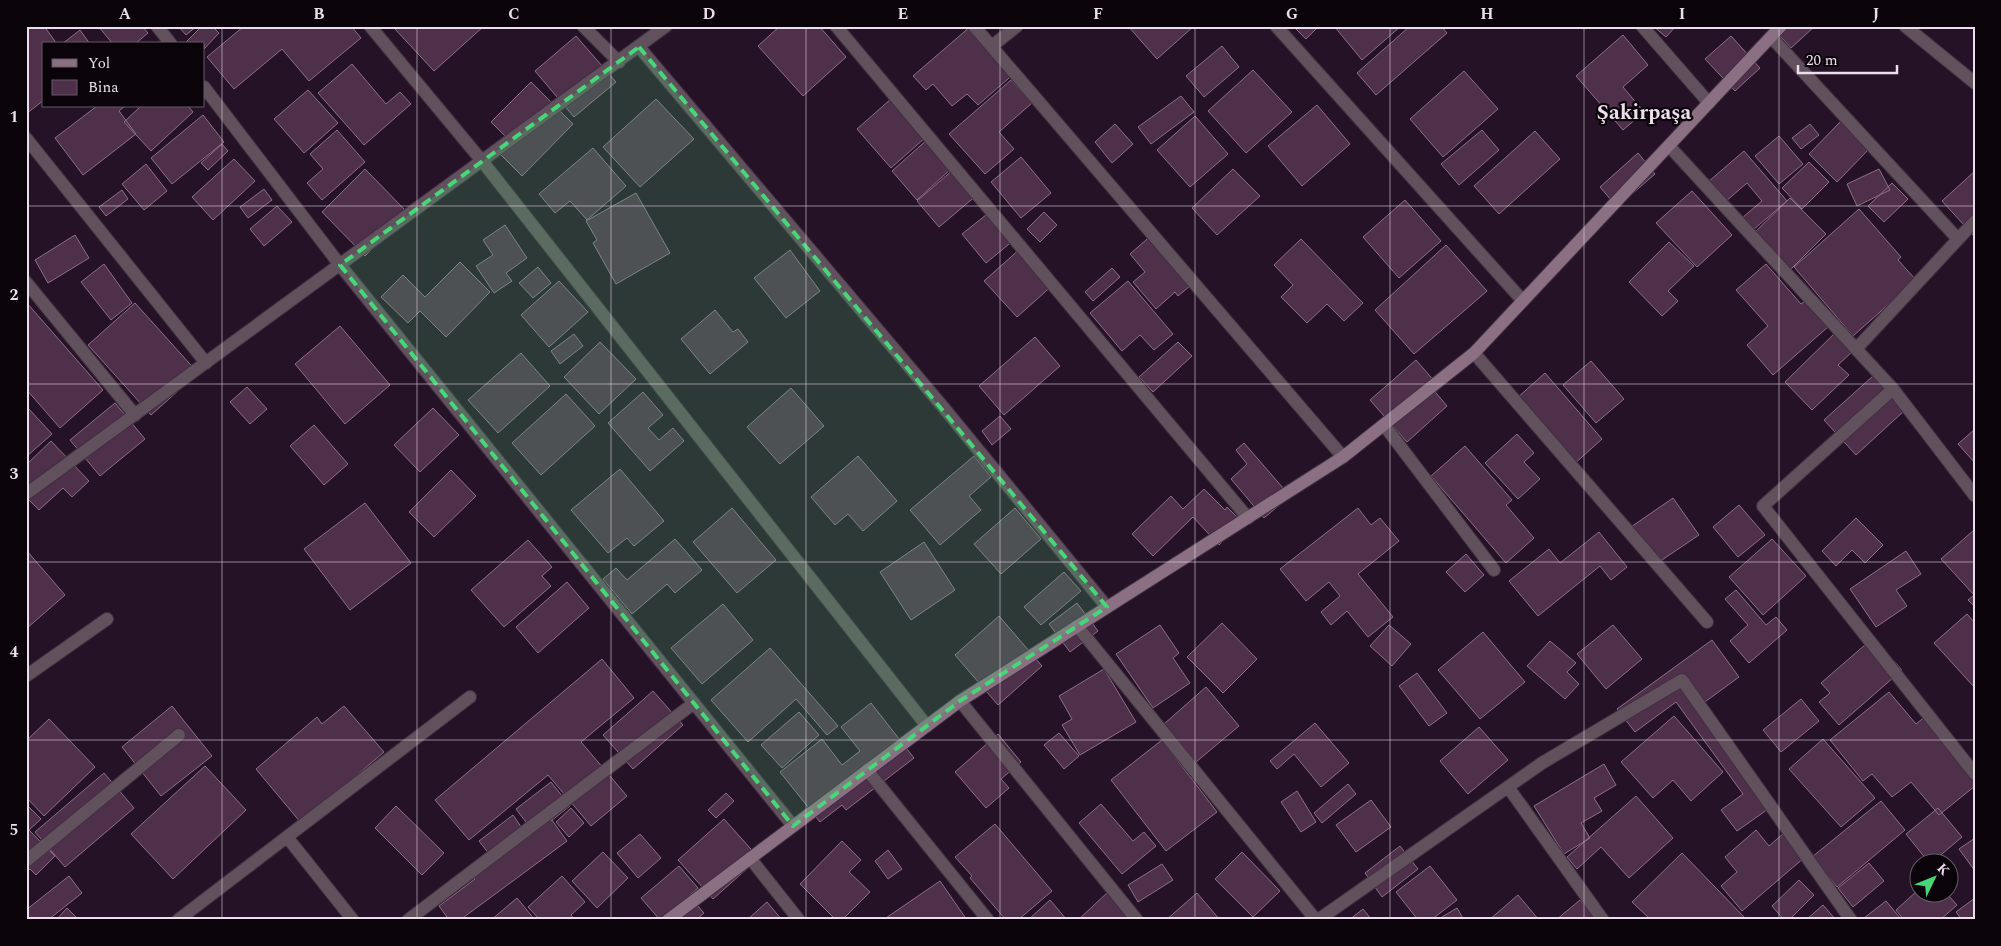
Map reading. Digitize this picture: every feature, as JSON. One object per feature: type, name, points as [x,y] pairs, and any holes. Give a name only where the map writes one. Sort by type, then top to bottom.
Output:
[{"type":"main road","points":[[668,920],[960,701],[1343,457],[1474,353],[1781,26]]},
{"type":"street","points":[[157,26],[169,42]]},
{"type":"street","points":[[370,26],[482,161],[927,726]]},
{"type":"street","points":[[584,26],[619,62]]},
{"type":"street","points":[[26,494],[666,26]]},
{"type":"street","points":[[836,26],[1248,518]]},
{"type":"street","points":[[974,26],[1343,457]]},
{"type":"street","points":[[992,46],[1017,26]]},
{"type":"street","points":[[1276,26],[1523,301]]},
{"type":"street","points":[[1642,26],[1709,103]]},
{"type":"street","points":[[1906,26],[1975,83]]},
{"type":"street","points":[[1771,37],[1958,239]]},
{"type":"street","points":[[639,47],[944,408],[1107,607]]},
{"type":"street","points":[[205,88],[340,265],[793,826]]},
{"type":"street","points":[[26,138],[206,363]]},
{"type":"street","points":[[1669,146],[1893,389],[1975,496]]},
{"type":"street","points":[[1856,348],[1975,221]]},
{"type":"street","points":[[26,282],[134,414]]},
{"type":"street","points":[[1474,353],[1707,622]]},
{"type":"street","points":[[1893,389],[1763,506],[1975,774]]},
{"type":"street","points":[[1384,425],[1494,570]]},
{"type":"street","points":[[26,676],[107,619]]},
{"type":"street","points":[[1077,626],[1317,920],[1542,763],[1682,680],[1851,920]]},
{"type":"street","points":[[178,920],[470,697]]},
{"type":"street","points":[[960,701],[1137,920]]},
{"type":"street","points":[[408,920],[694,703]]},
{"type":"street","points":[[26,860],[179,735]]},
{"type":"street","points":[[867,770],[988,920]]},
{"type":"street","points":[[1508,787],[1603,920]]},
{"type":"street","points":[[287,837],[353,920]]},
{"type":"street","points":[[750,858],[799,920]]},
{"type":"highlighted area","points":[[639,47],[1107,607],[960,701],[793,826],[340,265]]},
{"type":"building","points":[[26,26],[44,26],[56,42],[42,42],[42,102],[26,114]]},
{"type":"building","points":[[98,26],[142,26],[148,33],[137,42],[111,42]]},
{"type":"building","points":[[178,26],[197,26],[186,35]]},
{"type":"building","points":[[202,26],[212,26],[219,33],[205,48],[205,42],[186,42]]},
{"type":"building","points":[[244,26],[351,26],[361,38],[309,81],[282,49],[234,89],[207,57]]},
{"type":"building","points":[[395,26],[484,26],[434,71],[394,28]]},
{"type":"building","points":[[780,26],[819,26],[846,57],[803,96],[758,46]]},
{"type":"building","points":[[971,26],[1016,72],[978,105],[967,94],[952,106],[933,84],[926,90],[913,76]]},
{"type":"building","points":[[1128,26],[1194,26],[1157,59]]},
{"type":"building","points":[[1293,26],[1319,26],[1306,39]]},
{"type":"building","points":[[1334,26],[1401,26],[1362,60]]},
{"type":"building","points":[[1410,26],[1441,26],[1447,33],[1376,95],[1357,73]]},
{"type":"building","points":[[1653,26],[1676,26],[1666,37]]},
{"type":"building","points":[[1771,26],[1815,26],[1791,48]]},
{"type":"building","points":[[80,30],[89,42],[65,42]]},
{"type":"building","points":[[1623,35],[1648,65],[1623,87],[1644,112],[1623,130],[1576,76]]},
{"type":"building","points":[[576,36],[616,82],[574,117],[535,71]]},
{"type":"building","points":[[1731,36],[1760,68],[1735,91],[1705,59]]},
{"type":"building","points":[[1222,46],[1239,67],[1204,97],[1186,76]]},
{"type":"building","points":[[352,64],[386,104],[400,92],[411,104],[364,145],[318,93]]},
{"type":"building","points":[[1253,70],[1292,112],[1246,153],[1208,111]]},
{"type":"building","points":[[1464,71],[1498,109],[1443,157],[1410,119]]},
{"type":"building","points":[[1011,80],[1032,103],[999,132],[1014,149],[985,174],[949,134]]},
{"type":"building","points":[[531,82],[573,124],[522,176],[494,148],[505,136],[491,122]]},
{"type":"building","points":[[308,90],[338,123],[304,153],[274,119]]},
{"type":"building","points":[[1181,96],[1194,112],[1151,144],[1138,127]]},
{"type":"building","points":[[892,98],[926,137],[891,168],[857,129]]},
{"type":"building","points":[[656,99],[694,139],[640,187],[603,147]]},
{"type":"building","points":[[1317,105],[1350,144],[1302,186],[1268,146]]},
{"type":"building","points":[[94,108],[123,108],[119,111],[136,134],[83,175],[55,138]]},
{"type":"building","points":[[139,108],[190,108],[193,112],[151,151],[124,122]]},
{"type":"building","points":[[203,115],[224,142],[172,184],[151,158]]},
{"type":"building","points":[[1195,116],[1228,154],[1190,187],[1157,150]]},
{"type":"building","points":[[1841,121],[1870,148],[1837,182],[1809,154]]},
{"type":"building","points":[[1115,124],[1133,144],[1112,163],[1095,142]]},
{"type":"building","points":[[1810,124],[1819,135],[1801,149],[1792,138]]},
{"type":"building","points":[[337,130],[365,162],[322,200],[307,183],[323,169],[310,154]]},
{"type":"building","points":[[1482,130],[1499,150],[1459,185],[1441,164]]},
{"type":"building","points":[[1535,131],[1560,159],[1499,214],[1474,186]]},
{"type":"building","points":[[1779,136],[1803,164],[1779,184],[1755,156]]},
{"type":"building","points":[[929,138],[954,166],[917,200],[892,171]]},
{"type":"building","points":[[222,144],[228,151],[208,170],[201,163]]},
{"type":"building","points":[[593,148],[626,186],[587,220],[570,201],[555,213],[539,194]]},
{"type":"building","points":[[1744,151],[1787,201],[1753,230],[1742,218],[1762,201],[1747,183],[1725,202],[1708,182]]},
{"type":"building","points":[[1638,153],[1655,174],[1617,207],[1600,187]]},
{"type":"building","points":[[1021,157],[1051,193],[1021,218],[991,182]]},
{"type":"building","points":[[234,159],[255,181],[213,220],[192,197]]},
{"type":"building","points":[[1809,162],[1829,182],[1802,209],[1782,188]]},
{"type":"building","points":[[146,164],[167,191],[144,210],[122,184]]},
{"type":"building","points":[[365,169],[408,213],[365,256],[322,212]]},
{"type":"building","points":[[954,169],[977,195],[939,227],[917,201]]},
{"type":"building","points":[[1233,169],[1260,196],[1217,235],[1192,208]]},
{"type":"building","points":[[1879,169],[1890,190],[1857,206],[1847,184]]},
{"type":"building","points":[[1975,171],[1975,237],[1942,201]]},
{"type":"building","points":[[1892,183],[1908,199],[1884,222],[1868,206]]},
{"type":"building","points":[[264,189],[272,200],[248,218],[240,207]]},
{"type":"building","points":[[122,190],[128,199],[106,216],[99,207]]},
{"type":"building","points":[[1692,191],[1732,235],[1697,267],[1656,223]]},
{"type":"building","points":[[636,193],[670,253],[616,284],[593,243],[597,240],[586,221]]},
{"type":"building","points":[[1790,198],[1826,234],[1787,273],[1751,236]]},
{"type":"building","points":[[1405,200],[1441,241],[1399,278],[1363,237]]},
{"type":"building","points":[[277,206],[292,222],[264,246],[250,229]]},
{"type":"building","points":[[1859,209],[1901,257],[1898,260],[1916,280],[1853,336],[1794,267]]},
{"type":"building","points":[[991,211],[1014,240],[986,263],[962,234]]},
{"type":"building","points":[[1044,212],[1057,225],[1040,242],[1027,229]]},
{"type":"building","points":[[505,225],[527,258],[506,273],[512,281],[494,293],[476,266],[493,255],[483,240]]},
{"type":"building","points":[[1154,233],[1196,281],[1178,296],[1175,292],[1156,309],[1133,282],[1145,272],[1130,254]]},
{"type":"building","points":[[75,235],[89,258],[48,283],[35,260]]},
{"type":"building","points":[[1301,239],[1363,303],[1344,321],[1327,304],[1307,323],[1281,297],[1293,285],[1274,265]]},
{"type":"building","points":[[1669,242],[1694,266],[1668,291],[1678,301],[1662,316],[1629,282]]},
{"type":"building","points":[[1446,245],[1487,291],[1414,354],[1375,310]]},
{"type":"building","points":[[1021,248],[1054,284],[1017,317],[984,281]]},
{"type":"building","points":[[790,250],[820,291],[786,318],[754,278]]},
{"type":"building","points":[[460,262],[490,292],[446,337],[420,311],[408,323],[381,297],[403,275],[425,297]]},
{"type":"building","points":[[104,264],[132,303],[111,320],[81,282]]},
{"type":"building","points":[[1766,264],[1801,304],[1805,301],[1828,327],[1773,375],[1747,345],[1768,326],[1736,290]]},
{"type":"building","points":[[538,267],[551,283],[533,298],[519,283]]},
{"type":"building","points":[[1112,268],[1120,277],[1093,301],[1085,292]]},
{"type":"building","points":[[559,281],[588,312],[549,347],[521,315]]},
{"type":"building","points":[[1128,281],[1173,334],[1154,350],[1140,335],[1122,351],[1090,313]]},
{"type":"building","points":[[26,302],[103,390],[60,428],[26,389]]},
{"type":"building","points":[[135,303],[198,373],[151,415],[88,345]]},
{"type":"building","points":[[715,310],[733,332],[738,329],[748,342],[710,374],[681,339]]},
{"type":"building","points":[[340,326],[390,385],[345,424],[295,364]]},
{"type":"building","points":[[1837,331],[1855,349],[1838,365],[1849,375],[1812,410],[1785,382]]},
{"type":"building","points":[[574,334],[583,346],[560,364],[551,351]]},
{"type":"building","points":[[1035,337],[1060,366],[1004,415],[979,386]]},
{"type":"building","points":[[600,342],[636,379],[599,414],[564,377]]},
{"type":"building","points":[[1178,342],[1192,356],[1153,392],[1139,377]]},
{"type":"building","points":[[521,353],[550,386],[498,433],[468,400]]},
{"type":"building","points":[[1416,360],[1436,383],[1431,387],[1447,406],[1407,442],[1370,400]]},
{"type":"building","points":[[1591,361],[1624,399],[1596,423],[1563,385]]},
{"type":"building","points":[[1545,373],[1602,439],[1573,465],[1516,399]]},
{"type":"building","points":[[1873,376],[1904,411],[1856,455],[1824,420]]},
{"type":"building","points":[[247,387],[267,409],[250,424],[230,402]]},
{"type":"building","points":[[791,388],[824,426],[780,464],[747,427]]},
{"type":"building","points":[[643,392],[663,415],[648,428],[659,440],[673,428],[684,441],[650,471],[608,423]]},
{"type":"building","points":[[566,394],[595,426],[541,475],[512,443]]},
{"type":"building","points":[[115,403],[145,439],[100,476],[70,440]]},
{"type":"building","points":[[28,408],[52,434],[26,457],[26,410]]},
{"type":"building","points":[[433,408],[459,435],[420,472],[394,445]]},
{"type":"building","points":[[1000,416],[1011,429],[992,445],[982,431]]},
{"type":"building","points":[[314,425],[348,464],[324,485],[290,446]]},
{"type":"building","points":[[1975,429],[1975,463],[1958,444]]},
{"type":"building","points":[[1517,434],[1534,453],[1524,462],[1540,479],[1518,499],[1485,463]]},
{"type":"building","points":[[51,441],[89,481],[72,497],[63,488],[39,510],[26,497],[26,465]]},
{"type":"building","points":[[1244,443],[1290,496],[1264,518],[1231,479],[1247,464],[1236,450]]},
{"type":"building","points":[[1465,446],[1512,500],[1506,505],[1534,538],[1506,563],[1431,476]]},
{"type":"building","points":[[858,456],[897,501],[863,531],[848,514],[835,525],[811,497]]},
{"type":"building","points":[[974,456],[991,477],[969,496],[981,510],[940,545],[910,510]]},
{"type":"building","points":[[620,469],[664,521],[634,546],[627,538],[608,553],[571,510]]},
{"type":"building","points":[[451,470],[476,496],[434,537],[409,512]]},
{"type":"building","points":[[1204,489],[1225,510],[1227,507],[1242,522],[1219,545],[1193,517],[1153,556],[1132,534],[1171,496],[1183,509]]},
{"type":"building","points":[[1673,498],[1699,535],[1656,564],[1631,527]]},
{"type":"building","points":[[365,503],[411,563],[350,610],[304,549]]},
{"type":"building","points":[[1739,505],[1765,535],[1738,557],[1713,527]]},
{"type":"building","points":[[732,508],[776,560],[737,593],[693,542]]},
{"type":"building","points":[[1015,508],[1041,539],[1001,574],[974,544]]},
{"type":"building","points":[[1358,508],[1371,525],[1380,518],[1399,541],[1358,574],[1393,617],[1368,637],[1347,611],[1331,625],[1321,612],[1340,596],[1329,582],[1306,601],[1280,569]]},
{"type":"building","points":[[1856,518],[1883,545],[1865,563],[1852,550],[1836,566],[1822,551]]},
{"type":"building","points":[[1974,530],[1975,607],[1968,600],[1974,595],[1941,559]]},
{"type":"building","points":[[1599,532],[1627,567],[1611,580],[1600,566],[1538,616],[1509,581],[1549,549],[1560,563]]},
{"type":"building","points":[[675,539],[702,570],[675,593],[667,584],[632,614],[603,579],[616,568],[627,580]]},
{"type":"building","points":[[1772,539],[1806,576],[1763,615],[1729,577]]},
{"type":"building","points":[[528,540],[552,567],[542,576],[551,586],[504,627],[471,590]]},
{"type":"building","points":[[924,542],[955,590],[911,620],[880,572]]},
{"type":"building","points":[[1906,551],[1921,574],[1896,590],[1907,606],[1876,627],[1850,589]]},
{"type":"building","points":[[26,552],[65,595],[26,629]]},
{"type":"building","points":[[1466,554],[1484,575],[1465,592],[1446,572]]},
{"type":"building","points":[[1064,572],[1081,591],[1041,625],[1024,607]]},
{"type":"building","points":[[567,582],[589,608],[538,653],[516,627]]},
{"type":"building","points":[[1736,590],[1766,625],[1776,617],[1787,630],[1749,663],[1730,641],[1748,625],[1725,599]]},
{"type":"building","points":[[1077,603],[1098,631],[1070,652],[1049,624]]},
{"type":"building","points":[[723,604],[753,640],[702,684],[671,648]]},
{"type":"building","points":[[1967,614],[1975,623],[1975,688],[1934,643]]},
{"type":"building","points":[[999,616],[1042,666],[998,705],[955,655]]},
{"type":"building","points":[[1222,623],[1257,659],[1223,693],[1187,657]]},
{"type":"building","points":[[1160,625],[1179,653],[1173,658],[1190,683],[1153,708],[1116,654]]},
{"type":"building","points":[[1389,625],[1411,644],[1392,666],[1370,646]]},
{"type":"building","points":[[1613,625],[1642,659],[1606,689],[1577,654]]},
{"type":"building","points":[[1483,632],[1525,682],[1480,719],[1438,670]]},
{"type":"building","points":[[1873,638],[1902,670],[1839,725],[1819,702],[1830,693],[1821,683]]},
{"type":"building","points":[[1712,640],[1739,677],[1698,707],[1771,807],[1737,831],[1721,810],[1743,794],[1676,702],[1635,732],[1617,709]]},
{"type":"building","points":[[1550,641],[1576,663],[1567,672],[1579,684],[1565,699],[1527,666]]},
{"type":"building","points":[[770,648],[838,726],[827,735],[796,699],[748,742],[711,700]]},
{"type":"building","points":[[602,659],[634,698],[581,742],[627,796],[591,826],[548,775],[469,840],[435,800]]},
{"type":"building","points":[[1104,669],[1136,722],[1080,755],[1062,725],[1072,719],[1059,696]]},
{"type":"building","points":[[1417,673],[1447,713],[1429,726],[1399,686]]},
{"type":"building","points":[[1206,687],[1239,726],[1196,762],[1164,724]]},
{"type":"building","points":[[653,691],[683,725],[633,769],[603,735]]},
{"type":"building","points":[[1889,692],[1916,724],[1927,715],[1975,773],[1975,786],[1939,815],[1911,782],[1892,797],[1872,774],[1863,781],[1830,740]]},
{"type":"building","points":[[1801,699],[1819,721],[1781,752],[1763,730]]},
{"type":"building","points":[[871,703],[914,758],[846,810],[842,805],[820,822],[780,772],[822,739],[842,765],[860,751],[841,727]]},
{"type":"building","points":[[172,706],[212,756],[161,796],[122,747]]},
{"type":"building","points":[[344,706],[384,752],[301,823],[256,769],[317,717],[322,724]]},
{"type":"building","points":[[799,712],[819,735],[782,768],[761,745]]},
{"type":"building","points":[[1674,716],[1723,772],[1691,801],[1673,780],[1653,798],[1621,762]]},
{"type":"building","points":[[49,719],[95,767],[44,816],[26,797],[26,741]]},
{"type":"building","points":[[1315,723],[1349,763],[1321,787],[1294,754],[1277,769],[1270,761]]},
{"type":"building","points":[[1479,727],[1508,760],[1468,794],[1440,761]]},
{"type":"building","points":[[1059,733],[1079,756],[1064,769],[1044,745]]},
{"type":"building","points":[[998,734],[1021,762],[1001,779],[1009,788],[986,808],[955,772]]},
{"type":"building","points":[[1823,739],[1875,798],[1841,827],[1789,769]]},
{"type":"building","points":[[1162,740],[1217,812],[1166,851],[1111,780]]},
{"type":"building","points":[[1604,764],[1616,785],[1594,798],[1602,811],[1581,823],[1590,838],[1564,854],[1534,806]]},
{"type":"building","points":[[205,766],[246,810],[173,879],[131,834]]},
{"type":"building","points":[[104,773],[134,808],[65,867],[35,832]]},
{"type":"building","points":[[551,782],[570,806],[551,821],[545,813],[529,826],[516,809]]},
{"type":"building","points":[[1348,784],[1356,794],[1322,823],[1314,813]]},
{"type":"building","points":[[1297,791],[1316,822],[1301,832],[1281,802]]},
{"type":"building","points":[[726,793],[734,801],[716,818],[708,810]]},
{"type":"building","points":[[1636,796],[1673,838],[1629,878],[1601,847],[1577,869],[1567,857]]},
{"type":"building","points":[[1371,800],[1391,827],[1356,852],[1336,825]]},
{"type":"building","points":[[1881,801],[1905,830],[1837,887],[1812,857]]},
{"type":"building","points":[[26,804],[41,819],[29,830],[55,856],[36,875],[30,869],[26,873]]},
{"type":"building","points":[[1101,804],[1133,841],[1144,832],[1156,846],[1122,874],[1079,823]]},
{"type":"building","points":[[396,806],[444,853],[422,875],[375,828]]},
{"type":"building","points":[[571,808],[584,823],[569,837],[556,822]]},
{"type":"building","points":[[1938,808],[1962,837],[1942,854],[1922,854],[1906,834]]},
{"type":"building","points":[[513,815],[526,834],[549,816],[567,841],[460,920],[449,920],[439,906],[475,879],[472,875],[493,859],[479,841]]},
{"type":"building","points":[[724,819],[759,858],[713,899],[678,860]]},
{"type":"building","points":[[995,824],[1052,891],[1018,920],[1006,920],[970,878],[972,876],[955,857]]},
{"type":"building","points":[[1756,830],[1769,846],[1784,833],[1805,857],[1742,911],[1721,886],[1737,872],[1725,857]]},
{"type":"building","points":[[640,834],[661,858],[638,878],[617,853]]},
{"type":"building","points":[[1975,838],[1975,871],[1959,849]]},
{"type":"building","points":[[842,841],[861,860],[849,872],[870,892],[842,920],[836,920],[800,884]]},
{"type":"building","points":[[1400,846],[1418,869],[1382,897],[1365,873]]},
{"type":"building","points":[[888,850],[902,869],[888,879],[875,861]]},
{"type":"building","points":[[603,852],[628,878],[597,908],[572,881]]},
{"type":"building","points":[[1242,852],[1280,891],[1253,917],[1215,879]]},
{"type":"building","points":[[1682,853],[1747,920],[1679,920],[1678,918],[1676,920],[1651,920],[1632,902]]},
{"type":"building","points":[[1869,863],[1884,881],[1853,907],[1838,888]]},
{"type":"building","points":[[1162,864],[1173,880],[1138,902],[1128,885]]},
{"type":"building","points":[[679,866],[698,888],[689,896],[704,913],[696,920],[660,920],[641,898]]},
{"type":"building","points":[[1430,866],[1457,900],[1431,920],[1418,920],[1396,892]]},
{"type":"building","points":[[69,876],[82,893],[48,920],[31,920],[26,914],[26,910]]},
{"type":"building","points":[[562,876],[585,902],[571,915],[575,920],[540,920],[528,907]]},
{"type":"building","points":[[1799,880],[1814,895],[1789,920],[1784,920],[1772,906]]},
{"type":"building","points":[[940,881],[967,920],[883,920]]},
{"type":"building","points":[[1108,892],[1129,920],[1078,920]]},
{"type":"building","points":[[1197,893],[1220,920],[1166,920]]},
{"type":"building","points":[[1518,895],[1539,920],[1489,920]]},
{"type":"building","points":[[517,898],[535,920],[491,920]]},
{"type":"building","points":[[1975,898],[1975,920],[1962,920],[1956,912]]},
{"type":"building","points":[[1908,899],[1908,904],[1957,905],[1940,920],[1904,920],[1896,910]]},
{"type":"building","points":[[1050,900],[1067,920],[1028,920]]},
{"type":"building","points":[[1580,900],[1597,920],[1556,920]]},
{"type":"building","points":[[1886,901],[1901,919],[1865,920],[1864,918]]},
{"type":"building","points":[[767,902],[782,920],[747,920]]},
{"type":"building","points":[[1823,905],[1836,920],[1806,920]]},
{"type":"building","points":[[67,908],[79,920],[56,920]]},
{"type":"building","points":[[1457,908],[1464,920],[1437,920]]},
{"type":"building","points":[[1363,909],[1372,920],[1349,920]]},
{"type":"district","name":"Şakirpaşa","points":[[1644,112]]}]
